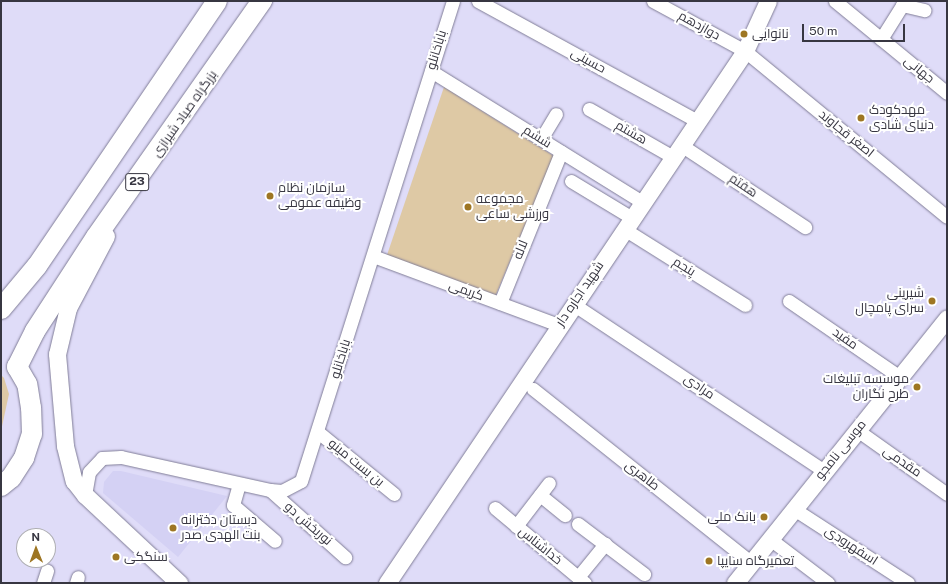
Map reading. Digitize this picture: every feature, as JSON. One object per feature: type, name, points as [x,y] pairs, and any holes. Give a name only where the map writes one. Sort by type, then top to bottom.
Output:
[{"type":"highway","points":[[1,309],[37,266],[217,1]]},
{"type":"highway","name":"بزرگراه صیاد شیرازی","points":[[1,486],[11,478],[24,458],[32,434],[31,408],[26,384],[17,367],[39,325],[96,237],[127,196],[262,1]]},
{"type":"main road","name":"شهید اجاره دار","points":[[387,583],[573,304],[745,51],[768,1]]},
{"type":"main road","points":[[127,196],[68,308],[57,354],[65,446],[74,481],[85,495],[178,583]]},
{"type":"main road","name":"موسی نامجو","points":[[735,583],[946,320]]},
{"type":"street","name":"باباخانلو","points":[[85,495],[89,472],[102,458],[121,457],[270,490],[282,491],[302,481],[453,1]]},
{"type":"street","name":"حسینی","points":[[478,1],[697,121]]},
{"type":"street","name":"دوازدهم","points":[[653,1],[745,51]]},
{"type":"street","name":"جهانی","points":[[835,1],[947,93]]},
{"type":"street","points":[[881,39],[902,5],[924,10]]},
{"type":"street","name":"اصغر قجاوند","points":[[745,51],[947,218]]},
{"type":"street","name":"ششم","points":[[431,71],[642,202]]},
{"type":"street","name":"هشتم","points":[[589,109],[677,151]]},
{"type":"street","points":[[541,139],[556,114]]},
{"type":"street","name":"هفتم","points":[[677,151],[805,227]]},
{"type":"street","name":"لاله","points":[[500,303],[561,152]]},
{"type":"street","name":"پنجم","points":[[571,181],[628,224],[745,304]]},
{"type":"street","name":"کریمی","points":[[373,256],[559,325]]},
{"type":"street","name":"مفید","points":[[789,301],[900,377]]},
{"type":"street","name":"مرادی","points":[[573,304],[824,471]]},
{"type":"street","name":"طاهری","points":[[532,389],[752,562]]},
{"type":"street","name":"مقدمی","points":[[857,430],[946,491]]},
{"type":"street","name":"بن بست مینو","points":[[318,432],[394,494]]},
{"type":"street","points":[[239,484],[233,505],[275,541]]},
{"type":"street","points":[[516,526],[550,484]]},
{"type":"street","name":"نوربخش دو","points":[[270,490],[346,557]]},
{"type":"street","points":[[540,495],[565,515]]},
{"type":"street","name":"خداشناس","points":[[494,508],[582,580]]},
{"type":"street","name":"اسفهرودی","points":[[794,510],[908,583]]},
{"type":"street","points":[[578,524],[644,574]]},
{"type":"street","points":[[770,539],[828,583]]},
{"type":"street","points":[[582,580],[605,544]]},
{"type":"shaded area","name":"مجموعه ورزشی ساعی","points":[[444,87],[554,156],[495,297],[386,258]]},
{"type":"shaded area","points":[[1,375],[4,378],[9,394],[1,431]]},
{"type":"shaded area","name":"دبستان دخترانه بنت الهدی صدر","points":[[113,471],[121,471],[227,496],[178,557],[103,493],[104,482]]},
{"type":"place","name":"نانوایی","points":[[744,34]]},
{"type":"place","name":"مهدکودک دنیای شادی","points":[[861,118]]},
{"type":"place","name":"سازمان نظام وظیفه عمومی","points":[[270,196]]},
{"type":"place","name":"مجموعه ورزشی ساعی","points":[[468,207]]},
{"type":"place","name":"شیرینی سرای پامچال","points":[[932,301]]},
{"type":"place","name":"موسسه تبلیغات طرح نگاران","points":[[917,387]]},
{"type":"place","name":"بانک ملی","points":[[764,517]]},
{"type":"place","name":"دبستان دخترانه بنت الهدی صدر","points":[[173,528]]},
{"type":"place","name":"سنگکی","points":[[116,557]]},
{"type":"place","name":"تعمیرگاه سایپا","points":[[709,561]]}]
